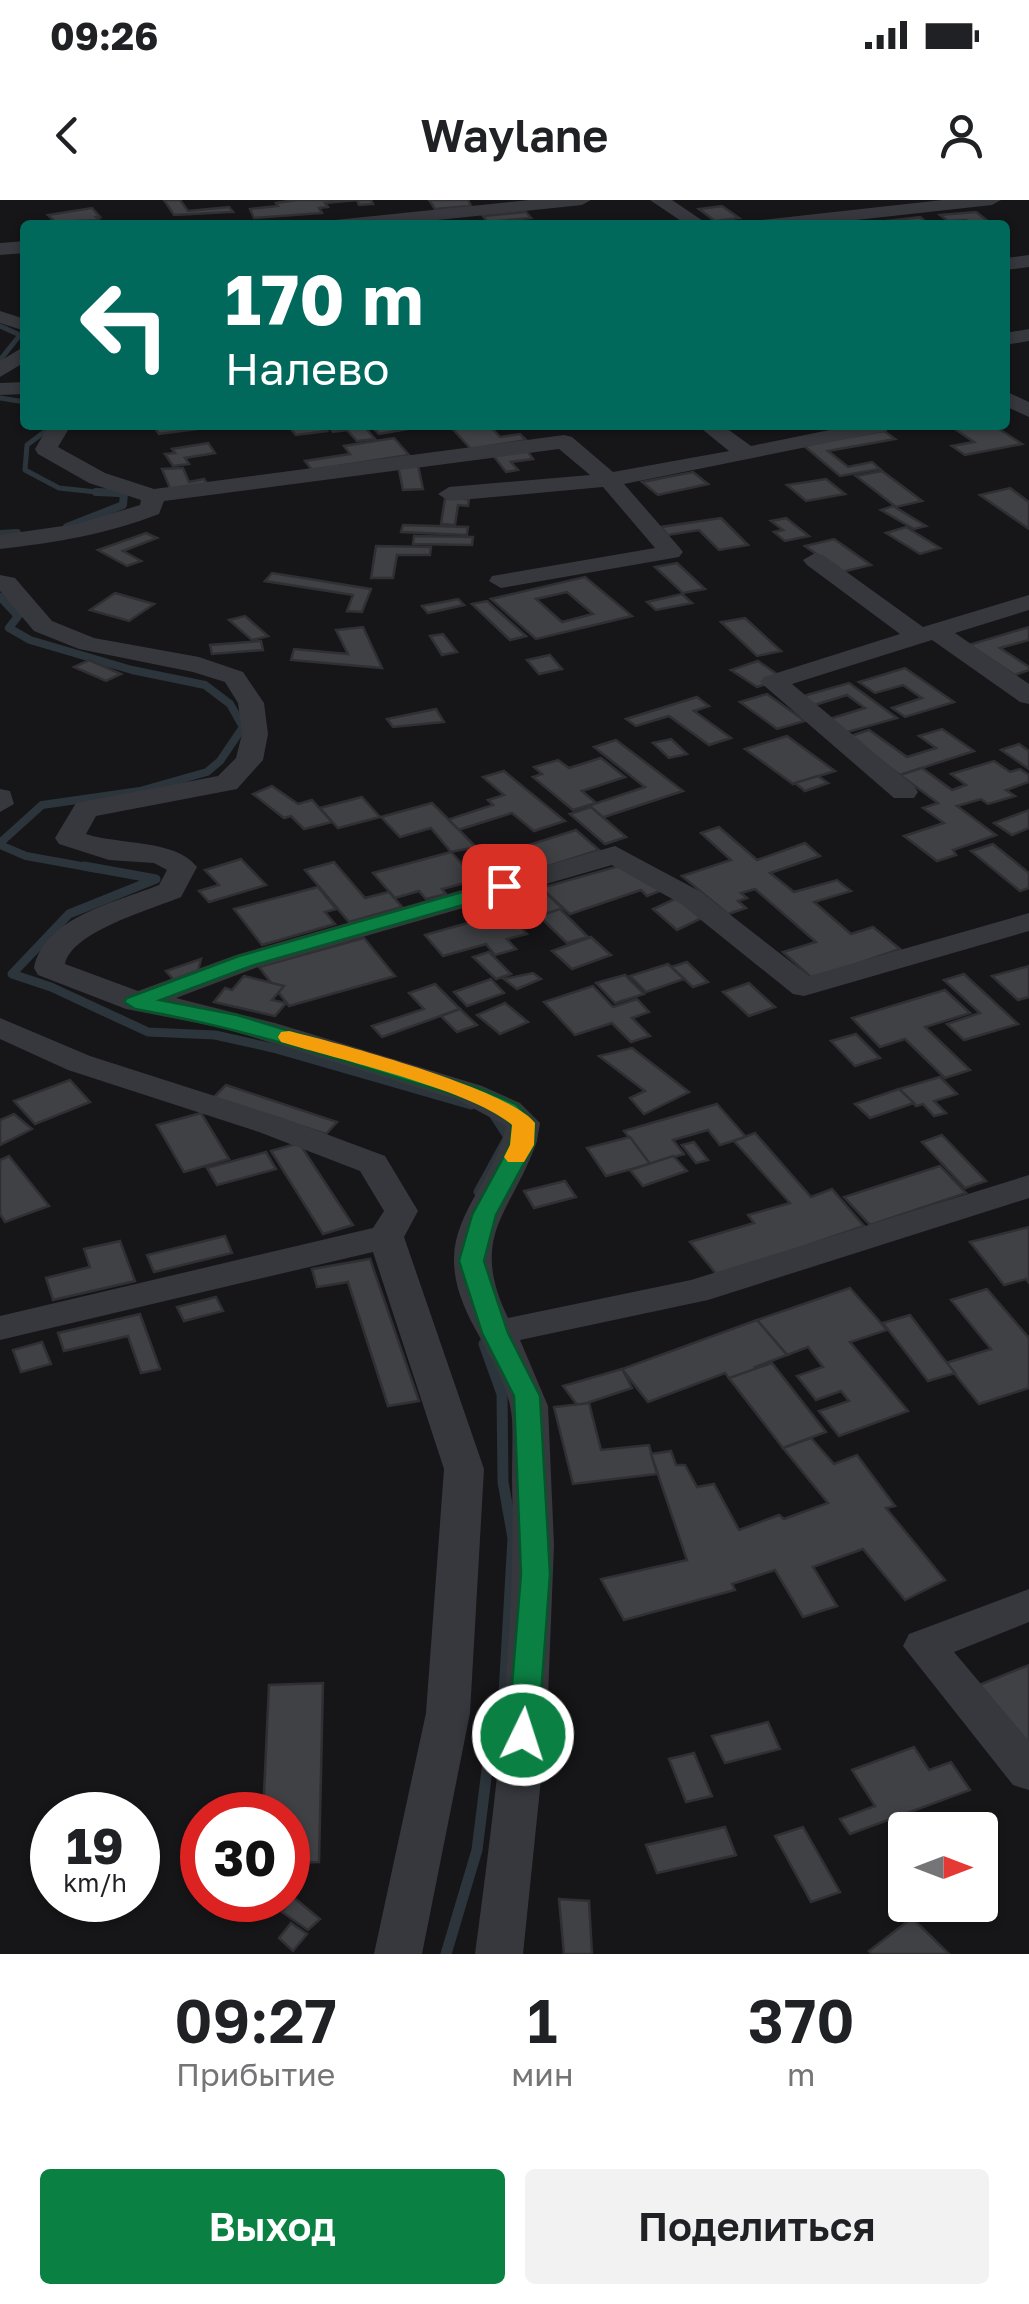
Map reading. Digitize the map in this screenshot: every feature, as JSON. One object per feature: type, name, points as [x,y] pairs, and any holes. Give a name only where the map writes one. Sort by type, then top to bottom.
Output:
[{"type":"street","points":[[384,220],[582,200]]},
{"type":"street","points":[[659,200],[690,220]]},
{"type":"street","points":[[808,220],[992,200]]},
{"type":"street","points":[[1,377],[20,357]]},
{"type":"street","points":[[57,430],[46,450],[97,478],[153,496],[564,442],[608,480],[671,552],[501,581]]},
{"type":"street","points":[[715,430],[746,453]]},
{"type":"street","points":[[449,494],[504,493],[608,480],[861,430]]},
{"type":"street","points":[[0,542],[62,536],[118,523],[151,509],[153,496]]},
{"type":"street","points":[[815,560],[1029,696]]},
{"type":"street","points":[[0,582],[15,593],[43,626],[88,644],[199,665],[234,677],[251,703],[255,734],[249,760],[227,783],[86,809],[69,838],[109,851],[160,855],[183,867],[170,891],[85,925],[52,954],[49,968],[88,989],[229,1019],[470,1093],[508,1110],[523,1123],[522,1145],[484,1215],[472,1261],[495,1333],[527,1396],[536,1574],[517,1820],[498,1954]]},
{"type":"street","points":[[904,792],[773,682],[1029,602]]},
{"type":"street","points":[[135,1002],[247,960],[615,855],[691,898],[804,987],[1029,922]]},
{"type":"street","points":[[0,1027],[79,1063],[272,1125],[373,1164],[401,1212],[386,1238],[0,1328]]},
{"type":"street","points":[[495,1333],[695,1291],[1029,1186]]},
{"type":"street","points":[[386,1238],[464,1469],[448,1714],[398,1954]]},
{"type":"street","points":[[1029,1605],[924,1646],[1029,1772]]},
{"type":"building","points":[[164,200],[180,200],[188,211],[229,207],[233,212],[174,215]]},
{"type":"building","points":[[296,200],[357,200],[325,203],[328,207],[319,208],[322,213],[254,218],[250,209]]},
{"type":"building","points":[[357,200],[371,200],[373,204],[359,205]]},
{"type":"building","points":[[429,200],[468,200],[471,206],[435,209]]},
{"type":"building","points":[[722,206],[739,218],[714,220],[699,209]]},
{"type":"building","points":[[92,208],[100,217],[53,220],[48,215]]},
{"type":"building","points":[[526,212],[531,218],[486,220],[483,216]]},
{"type":"building","points":[[976,212],[986,220],[947,220],[940,215]]},
{"type":"building","points":[[156,430],[190,430],[159,434]]},
{"type":"building","points":[[292,430],[327,431],[296,435]]},
{"type":"building","points":[[347,430],[367,430],[375,439],[357,441]]},
{"type":"building","points":[[454,430],[494,430],[500,437],[520,434],[526,440],[471,449]]},
{"type":"building","points":[[956,430],[1001,430],[1022,444],[965,455],[952,446],[974,442]]},
{"type":"building","points":[[884,431],[895,439],[828,451],[848,467],[872,462],[880,469],[840,476],[803,445]]},
{"type":"building","points":[[394,438],[409,455],[312,470],[305,461],[350,454],[344,446]]},
{"type":"building","points":[[208,443],[215,453],[185,458],[189,464],[173,466],[165,454],[175,453],[172,449]]},
{"type":"building","points":[[526,449],[533,459],[511,462],[518,470],[506,472],[492,454]]},
{"type":"building","points":[[418,465],[423,489],[403,490],[398,466]]},
{"type":"building","points":[[183,468],[189,482],[204,479],[210,488],[172,493],[162,469]]},
{"type":"building","points":[[882,471],[922,501],[896,507],[856,476]]},
{"type":"building","points":[[693,472],[708,484],[658,495],[642,482]]},
{"type":"building","points":[[826,479],[845,494],[806,501],[787,485]]},
{"type":"building","points":[[1010,488],[1029,502],[1029,529],[980,495]]},
{"type":"building","points":[[445,498],[469,499],[468,506],[458,505],[455,525],[441,524]]},
{"type":"building","points":[[893,506],[926,526],[914,529],[881,510]]},
{"type":"building","points":[[721,518],[748,545],[719,550],[699,530],[668,535],[661,527]]},
{"type":"building","points":[[786,518],[809,536],[785,541],[774,532],[783,530],[771,521]]},
{"type":"building","points":[[403,525],[468,527],[467,535],[401,532]]},
{"type":"building","points":[[906,527],[940,548],[920,554],[886,533]]},
{"type":"building","points":[[146,533],[157,538],[123,551],[141,561],[127,566],[98,550]]},
{"type":"building","points":[[414,536],[473,537],[472,545],[413,544]]},
{"type":"building","points":[[834,539],[871,565],[842,572],[805,546]]},
{"type":"building","points":[[376,546],[431,547],[430,555],[397,555],[393,578],[371,578]]},
{"type":"building","points":[[677,563],[705,589],[683,593],[655,567]]},
{"type":"building","points":[[272,573],[371,589],[362,612],[347,611],[353,595],[265,581]]},
{"type":"building","points":[[585,577],[632,616],[536,639],[491,599]],"holes":[[[567,592],[593,614],[562,622],[536,599]]]},
{"type":"building","points":[[115,593],[154,604],[129,621],[90,610]]},
{"type":"building","points":[[682,594],[692,603],[656,610],[647,602]]},
{"type":"building","points":[[458,599],[464,605],[428,613],[422,606]]},
{"type":"building","points":[[487,601],[526,636],[510,640],[472,604]]},
{"type":"building","points":[[245,616],[268,636],[252,640],[229,620]]},
{"type":"building","points":[[745,618],[781,651],[757,656],[721,622]]},
{"type":"building","points":[[363,627],[382,668],[291,660],[294,649],[348,654],[336,630]]},
{"type":"building","points":[[1029,627],[1029,640],[1000,648],[1029,667],[1015,675],[969,645]]},
{"type":"building","points":[[443,634],[457,652],[442,655],[430,636]]},
{"type":"building","points":[[261,641],[263,650],[212,654],[210,645]]},
{"type":"building","points":[[550,655],[562,669],[539,674],[527,660]]},
{"type":"building","points":[[89,660],[121,674],[106,681],[74,667]]},
{"type":"building","points":[[758,661],[784,679],[757,687],[731,670]]},
{"type":"building","points":[[905,668],[954,702],[905,717],[892,708],[922,698],[903,685],[875,693],[859,682]]},
{"type":"building","points":[[849,683],[897,718],[844,733],[826,720],[865,708],[847,695],[808,707],[796,698]]},
{"type":"building","points":[[767,694],[805,721],[777,729],[740,702]]},
{"type":"building","points":[[697,697],[709,706],[694,711],[731,738],[709,745],[669,716],[636,726],[626,719]]},
{"type":"building","points":[[436,709],[444,722],[393,727],[387,719]]},
{"type":"building","points":[[942,729],[974,751],[900,775],[848,737],[869,730],[907,757],[936,748],[919,736]]},
{"type":"building","points":[[787,736],[835,771],[793,784],[745,749]]},
{"type":"building","points":[[671,739],[687,754],[669,758],[653,743]]},
{"type":"building","points":[[616,740],[683,791],[601,818],[588,806],[645,787],[594,747]]},
{"type":"building","points":[[1019,744],[1029,751],[1029,769],[1001,750]]},
{"type":"building","points":[[601,758],[625,777],[582,791],[596,803],[573,810],[533,777],[542,774],[534,767],[558,760],[569,768]]},
{"type":"building","points":[[994,761],[1010,772],[1020,769],[1029,775],[1029,782],[1006,790],[1015,796],[988,804],[981,799],[957,806],[996,835],[953,850],[956,855],[937,861],[904,836],[944,823],[923,808],[938,803],[900,775],[922,768],[952,790],[966,785],[951,774]]},
{"type":"building","points":[[504,771],[565,821],[534,831],[512,813],[458,830],[447,820],[493,805],[488,800],[504,795],[483,777]]},
{"type":"building","points":[[818,776],[828,783],[805,791],[795,783]]},
{"type":"building","points":[[272,786],[298,804],[312,800],[332,822],[304,829],[291,816],[284,818],[253,794]]},
{"type":"building","points":[[362,797],[380,817],[338,828],[320,808]]},
{"type":"building","points":[[432,803],[476,847],[451,852],[431,828],[400,837],[381,817]]},
{"type":"building","points":[[591,807],[626,837],[605,844],[570,814]]},
{"type":"building","points":[[1029,810],[1029,828],[1012,835],[994,823]]},
{"type":"building","points":[[719,827],[757,860],[805,843],[820,856],[770,873],[794,892],[837,880],[851,891],[814,902],[851,934],[873,927],[900,949],[813,979],[783,952],[816,942],[755,889],[741,893],[747,898],[738,901],[746,908],[728,914],[682,876],[731,860],[701,833]]},
{"type":"building","points":[[576,830],[599,850],[520,875],[498,855]]},
{"type":"building","points":[[993,844],[1029,873],[1029,888],[1020,891],[971,851]]},
{"type":"building","points":[[451,852],[477,880],[442,889],[446,894],[426,899],[419,891],[395,898],[373,873]]},
{"type":"building","points":[[241,859],[266,885],[209,902],[199,891],[219,885],[205,870]]},
{"type":"building","points":[[334,862],[365,898],[389,892],[402,907],[349,922],[305,870]]},
{"type":"building","points":[[626,864],[665,889],[647,896],[641,890],[570,914],[541,888]]},
{"type":"building","points":[[318,887],[336,909],[325,912],[335,924],[262,945],[234,909]]},
{"type":"building","points":[[541,888],[563,909],[517,923],[496,901]]},
{"type":"building","points":[[677,898],[704,917],[677,930],[653,909]]},
{"type":"building","points":[[560,909],[588,937],[567,943],[539,916]]},
{"type":"building","points":[[507,912],[527,934],[507,939],[516,949],[495,955],[486,944],[443,956],[425,935]]},
{"type":"building","points":[[591,937],[611,955],[572,969],[552,951]]},
{"type":"building","points":[[364,938],[395,976],[289,1006],[259,967]]},
{"type":"building","points":[[489,952],[511,974],[496,979],[473,957]]},
{"type":"building","points":[[201,959],[198,971],[174,980],[166,971]]},
{"type":"building","points":[[687,962],[708,982],[693,987],[671,967]]},
{"type":"building","points":[[668,964],[684,979],[646,992],[630,976]]},
{"type":"building","points":[[1029,966],[1029,997],[1018,1000],[992,976]]},
{"type":"building","points":[[533,973],[541,979],[517,989],[504,979]]},
{"type":"building","points":[[964,974],[1018,1024],[964,1040],[947,1024],[980,1013],[944,980]]},
{"type":"building","points":[[625,975],[644,994],[615,1003],[596,983]]},
{"type":"building","points":[[244,976],[284,986],[272,1000],[286,1003],[275,1016],[214,1002],[225,988],[232,990]]},
{"type":"building","points":[[491,979],[504,993],[467,1006],[454,992]]},
{"type":"building","points":[[749,983],[775,1007],[749,1016],[723,992]]},
{"type":"building","points":[[435,984],[460,1009],[382,1037],[372,1026],[424,1009],[409,993]]},
{"type":"building","points":[[593,986],[613,1007],[637,999],[649,1012],[632,1018],[650,1036],[631,1042],[612,1023],[575,1035],[544,1002]]},
{"type":"building","points":[[945,990],[970,1013],[925,1027],[970,1070],[945,1078],[905,1039],[880,1047],[852,1018]]},
{"type":"building","points":[[505,1003],[528,1022],[500,1034],[477,1015]]},
{"type":"building","points":[[460,1009],[477,1025],[457,1032],[441,1016]]},
{"type":"building","points":[[856,1034],[880,1058],[855,1066],[831,1041]]},
{"type":"building","points":[[632,1048],[689,1092],[644,1114],[630,1098],[645,1091],[599,1056]]},
{"type":"building","points":[[940,1077],[957,1094],[934,1101],[946,1113],[934,1116],[923,1104],[916,1106],[899,1089]]},
{"type":"building","points":[[70,1080],[90,1102],[35,1124],[14,1101]]},
{"type":"building","points":[[226,1085],[337,1122],[326,1134],[213,1098]]},
{"type":"building","points":[[899,1089],[914,1103],[870,1118],[855,1104]]},
{"type":"building","points":[[717,1104],[746,1137],[720,1145],[708,1130],[673,1140],[684,1154],[650,1164],[624,1131]]},
{"type":"building","points":[[201,1113],[229,1159],[184,1172],[157,1125]]},
{"type":"building","points":[[14,1114],[32,1129],[0,1145],[0,1120]]},
{"type":"building","points":[[755,1133],[811,1197],[832,1189],[864,1226],[718,1276],[690,1242],[754,1223],[748,1215],[790,1203],[734,1141]]},
{"type":"building","points":[[942,1135],[986,1181],[965,1188],[922,1142]]},
{"type":"building","points":[[630,1137],[650,1164],[606,1176],[587,1148]]},
{"type":"building","points":[[694,1142],[708,1160],[696,1163],[682,1145]]},
{"type":"building","points":[[299,1143],[353,1225],[323,1234],[271,1151]]},
{"type":"building","points":[[266,1152],[276,1169],[217,1185],[207,1168]]},
{"type":"building","points":[[9,1156],[49,1206],[5,1222],[0,1214],[0,1160]]},
{"type":"building","points":[[673,1156],[687,1171],[643,1186],[630,1170]]},
{"type":"building","points":[[940,1166],[966,1193],[870,1225],[844,1197]]},
{"type":"building","points":[[565,1181],[576,1197],[534,1208],[524,1191]]},
{"type":"building","points":[[1029,1227],[1029,1283],[1026,1279],[1004,1285],[970,1242]]},
{"type":"building","points":[[225,1236],[232,1253],[154,1272],[147,1255]]},
{"type":"building","points":[[120,1241],[135,1281],[53,1300],[46,1278],[90,1267],[84,1249]]},
{"type":"building","points":[[370,1259],[419,1401],[388,1406],[348,1282],[317,1287],[312,1269]]},
{"type":"building","points":[[850,1288],[887,1330],[850,1342],[908,1411],[839,1436],[819,1411],[849,1401],[841,1391],[816,1400],[797,1376],[823,1367],[808,1347],[787,1355],[757,1320]]},
{"type":"building","points":[[987,1289],[1029,1338],[1029,1388],[979,1404],[946,1363],[991,1349],[951,1300]]},
{"type":"building","points":[[216,1297],[223,1311],[184,1321],[177,1307]]},
{"type":"building","points":[[140,1314],[160,1369],[141,1373],[128,1336],[64,1351],[58,1333]]},
{"type":"building","points":[[910,1315],[955,1373],[928,1381],[883,1323]]},
{"type":"building","points":[[757,1320],[787,1355],[755,1367],[760,1372],[732,1382],[725,1373],[648,1402],[622,1369]]},
{"type":"building","points":[[42,1342],[51,1364],[21,1372],[13,1350]]},
{"type":"building","points":[[772,1363],[826,1432],[783,1448],[729,1378]]},
{"type":"building","points":[[622,1369],[632,1388],[578,1406],[563,1386]]},
{"type":"building","points":[[589,1403],[601,1450],[649,1445],[657,1474],[573,1484],[554,1407]]},
{"type":"building","points":[[811,1438],[834,1464],[857,1455],[895,1506],[886,1508],[945,1580],[905,1600],[863,1549],[813,1567],[837,1606],[803,1617],[775,1570],[732,1584],[735,1590],[624,1620],[601,1579],[687,1560],[651,1454],[671,1451],[676,1465],[685,1465],[697,1487],[714,1484],[739,1530],[828,1503],[783,1448]]},
{"type":"building","points":[[1029,1665],[1029,1749],[979,1685]]},
{"type":"building","points":[[323,1683],[319,1862],[310,1862],[310,1792],[264,1792],[269,1685]]},
{"type":"building","points":[[768,1722],[780,1749],[725,1763],[712,1736]]},
{"type":"building","points":[[914,1747],[929,1770],[951,1762],[970,1790],[910,1812],[888,1812],[888,1820],[850,1834],[840,1819],[875,1806],[852,1770]]},
{"type":"building","points":[[694,1753],[712,1796],[686,1802],[669,1759]]},
{"type":"building","points":[[725,1827],[736,1855],[657,1873],[646,1845]]},
{"type":"building","points":[[803,1827],[840,1892],[811,1902],[775,1836]]},
{"type":"building","points":[[559,1899],[589,1901],[592,1954],[564,1954]]},
{"type":"building","points":[[310,1911],[320,1919],[308,1930],[296,1922],[310,1922]]},
{"type":"building","points":[[907,1922],[916,1922],[949,1954],[872,1954],[869,1951]]},
{"type":"building","points":[[291,1923],[307,1934],[293,1951],[279,1938]]},
{"type":"waterway","points":[[0,326],[20,335],[0,360]]},
{"type":"waterway","points":[[0,398],[20,401]]},
{"type":"waterway","points":[[47,430],[27,445],[25,470],[59,488],[96,492]]},
{"type":"waterway","points":[[96,492],[124,495]]},
{"type":"waterway","points":[[96,492],[124,495]]},
{"type":"waterway","points":[[67,527],[123,505],[124,495]]},
{"type":"waterway","points":[[0,534],[17,533]]},
{"type":"waterway","points":[[0,597],[18,616],[9,628],[30,640],[132,670],[205,685],[230,704],[243,727],[220,761],[207,772],[140,791],[42,805],[0,843]]},
{"type":"waterway","points":[[0,845],[26,856],[98,869]]},
{"type":"waterway","points":[[84,866],[156,879],[69,914],[12,974],[51,987],[148,1032],[215,1035],[273,1048],[471,1105]]},
{"type":"waterway","points":[[478,1192],[508,1137],[493,1114]]},
{"type":"waterway","points":[[446,1954],[477,1850],[488,1762],[504,1694],[513,1538],[503,1482],[502,1394],[484,1344]]},
{"type":"slow traffic","points":[[289,1037],[470,1093],[508,1110],[523,1123],[522,1145],[516,1157]]},
{"type":"route","points":[[504,886],[247,960],[135,1002],[229,1019],[371,1062],[470,1093],[508,1110],[523,1123],[522,1145],[484,1215],[472,1261],[495,1333],[527,1396],[536,1574],[523,1735]]}]
